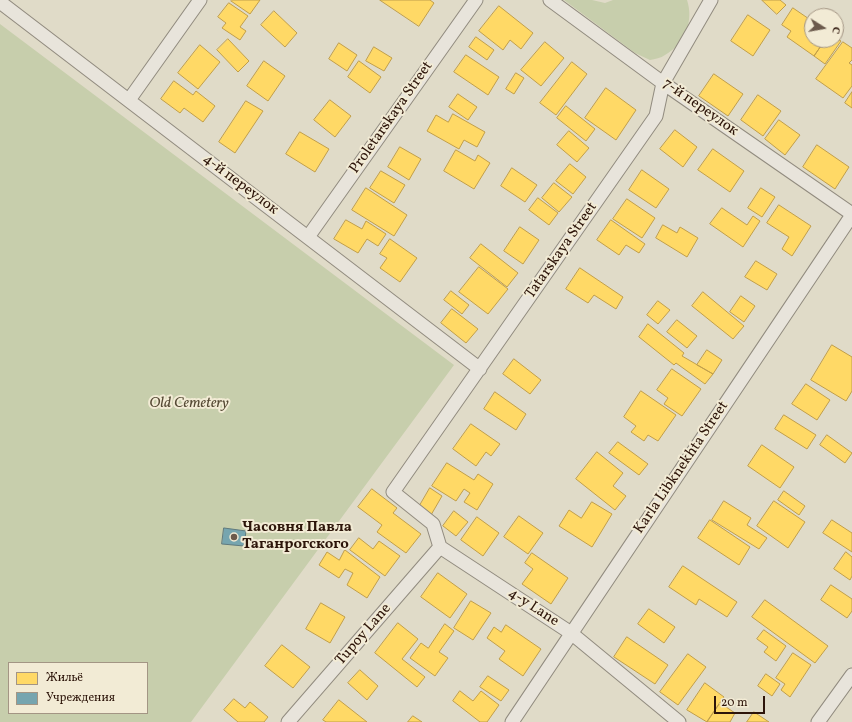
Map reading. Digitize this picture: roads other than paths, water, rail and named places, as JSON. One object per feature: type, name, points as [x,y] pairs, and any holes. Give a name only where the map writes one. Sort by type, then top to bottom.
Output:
[{"type":"street","points":[[129,100],[200,0]]},
{"type":"street","name":"Proletarskaya Street","points":[[308,237],[476,0]]},
{"type":"street","name":"7-й переулок","points":[[550,0],[663,83],[852,214]]},
{"type":"street","name":"Tatarskaya Street","points":[[440,547],[433,524],[393,492],[656,116],[663,83],[711,0]]},
{"type":"street","name":"4-й переулок","points":[[0,2],[480,369]]},
{"type":"street","name":"Karla Libknekhta Street","points":[[512,722],[852,214]]},
{"type":"street","name":"4-y Lane","points":[[440,547],[572,633],[679,722]]},
{"type":"street","name":"Tupoy Lane","points":[[288,722],[440,547]]},
{"type":"street","points":[[818,722],[852,675]]},
{"type":"place","name":"Часовня Павла Таганрогского","points":[[234,537]]},
{"type":"park label","name":"Old Cemetery","points":[[189,404]]}]
